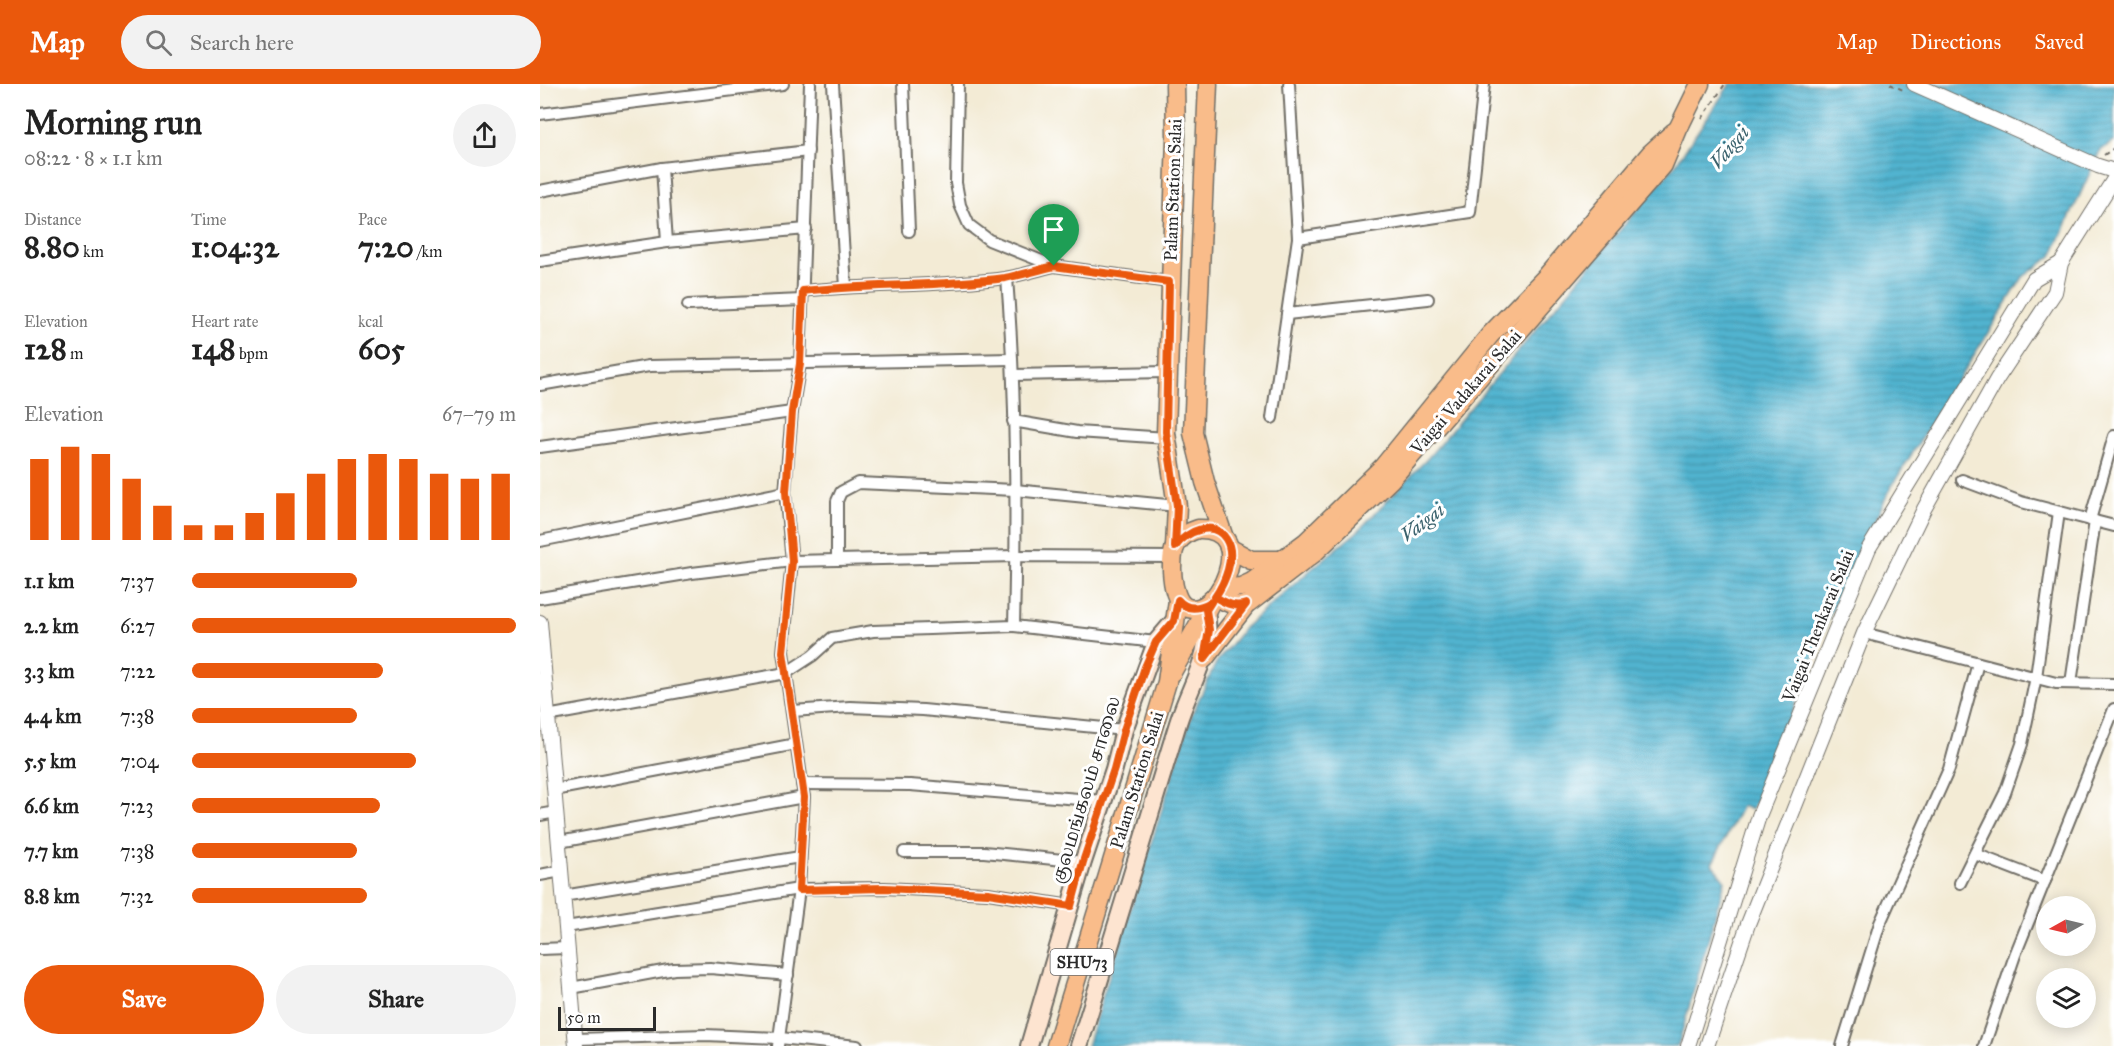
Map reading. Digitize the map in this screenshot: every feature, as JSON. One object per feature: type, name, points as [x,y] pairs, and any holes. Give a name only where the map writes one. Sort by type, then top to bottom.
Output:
[{"type":"main road","name":"Palam Station Salai","points":[[1173,552],[1177,506],[1167,438],[1167,372],[1176,136],[1175,84]]},
{"type":"main road","name":"Palam Station Salai","points":[[1208,84],[1193,433],[1205,482],[1226,541]]},
{"type":"main road","name":"Vaigai Vadakarai Salai","points":[[1204,659],[1246,604],[1314,553],[1389,480],[1663,165],[1681,121],[1700,84]]},
{"type":"main road","name":"Vaigai Vadakarai Salai","points":[[1213,600],[1252,582],[1306,542],[1383,467],[1490,335],[1546,277],[1650,154],[1681,121]]},
{"type":"main road","points":[[1173,552],[1184,535],[1198,529],[1211,530],[1251,560],[1282,560]]},
{"type":"main road","name":"SHU73","points":[[1213,600],[1228,570],[1226,541]]},
{"type":"main road","name":"SHU73","points":[[1173,552],[1173,583],[1178,600]]},
{"type":"main road","name":"Palam Station Salai","points":[[1056,1046],[1167,682],[1178,600]]},
{"type":"main road","points":[[1178,600],[1185,606],[1194,608],[1213,600],[1239,607],[1246,604]]},
{"type":"main road","name":"Palam Station Salai","points":[[1167,682],[1213,600]]},
{"type":"main road","points":[[1080,1046],[1179,720],[1204,659],[1213,600]]},
{"type":"main road","name":"குலமங்கலம் சாலை","points":[[1029,1046],[1124,730],[1156,642],[1174,621]]},
{"type":"street","points":[[540,114],[783,84]]},
{"type":"street","points":[[779,1042],[799,890],[804,797],[783,652],[792,561],[786,492],[792,412],[800,364],[810,84]]},
{"type":"street","points":[[833,84],[846,286]]},
{"type":"street","points":[[903,84],[909,231]]},
{"type":"street","points":[[958,84],[956,183],[960,205],[969,225],[989,240],[1054,266],[1169,282]]},
{"type":"street","points":[[1272,418],[1298,238],[1289,84]]},
{"type":"street","points":[[1298,238],[1470,212],[1484,84]]},
{"type":"street","points":[[1914,84],[2100,162],[2114,171]]},
{"type":"street","points":[[540,191],[662,168],[808,151]]},
{"type":"street","points":[[662,168],[667,242]]},
{"type":"street","name":"Vaigai Thenkarai Salai","points":[[1707,1046],[1748,924],[1864,633],[1924,509],[1997,379],[2055,292],[2061,263],[2114,179]]},
{"type":"street","points":[[540,261],[667,242],[806,229]]},
{"type":"street","name":"Vaigai Thenkarai Salai","points":[[1688,1046],[1759,816],[1869,548],[2034,279],[2061,263]]},
{"type":"street","points":[[688,304],[803,295],[846,286],[922,286],[1006,278],[1054,266]]},
{"type":"street","points":[[1006,278],[1013,375],[1016,556],[1014,626]]},
{"type":"street","points":[[1287,314],[1428,299]]},
{"type":"street","points":[[540,385],[649,366],[1012,359]]},
{"type":"street","points":[[1013,375],[1167,372]]},
{"type":"street","points":[[540,447],[792,412]]},
{"type":"street","points":[[1013,421],[1077,432],[1167,438]]},
{"type":"street","points":[[2071,683],[2092,520],[2114,436]]},
{"type":"street","points":[[1962,480],[2021,502],[2114,526]]},
{"type":"street","points":[[837,560],[837,501],[841,492],[858,483],[1015,490],[1177,506]]},
{"type":"street","points":[[540,540],[786,492]]},
{"type":"street","points":[[1960,883],[2005,793],[2022,744],[2036,678],[2059,512]]},
{"type":"street","points":[[540,598],[692,573],[792,561],[1173,552]]},
{"type":"street","points":[[540,622],[543,689],[548,716],[576,1042],[705,1035],[857,1046]]},
{"type":"street","points":[[548,716],[786,673],[812,656],[832,638],[873,631],[1014,626],[1156,642]]},
{"type":"street","points":[[1864,633],[2056,683],[2114,684]]},
{"type":"street","points":[[1842,1046],[1880,922],[1948,769],[1978,663]]},
{"type":"street","points":[[792,711],[850,707],[923,710],[1124,730]]},
{"type":"street","points":[[1984,1046],[2015,955],[2114,709]]},
{"type":"street","points":[[554,790],[796,744]]},
{"type":"street","points":[[802,784],[910,785],[1103,801]]},
{"type":"street","points":[[559,842],[804,797]]},
{"type":"street","points":[[540,815],[556,812]]},
{"type":"street","points":[[904,852],[984,852],[1083,862]]},
{"type":"street","points":[[1975,854],[2045,881]]},
{"type":"street","points":[[563,896],[800,857]]},
{"type":"street","points":[[540,875],[561,871]]},
{"type":"street","points":[[566,927],[799,890],[884,888],[988,893],[1071,906]]},
{"type":"street","points":[[540,950],[568,948]]},
{"type":"street","points":[[571,988],[674,969],[710,968],[788,975]]},
{"type":"path","points":[[2100,162],[2114,148]]},
{"type":"water","name":"Vaigai","points":[[1730,84],[2114,84],[2114,141],[2100,151],[2052,256],[2023,277],[1891,487],[1830,614],[1752,810],[1742,806],[1712,864],[1725,881],[1678,1046],[1087,1046],[1192,714],[1216,663],[1244,628],[1357,532],[1428,458],[1675,165]]},
{"type":"route","points":[[1054,266],[1169,282],[1166,432],[1177,506],[1175,547],[1184,535],[1198,529],[1211,530],[1223,535],[1229,548],[1228,570],[1223,586],[1215,597],[1230,605],[1239,607],[1246,604],[1204,659],[1209,630],[1206,610],[1211,602],[1199,608],[1188,608],[1178,600],[1174,621],[1156,642],[1145,667],[1071,906],[988,893],[884,888],[799,890],[804,797],[783,652],[792,561],[786,492],[792,412],[800,364],[803,291],[846,286],[922,286],[1006,278],[1054,266]]}]
